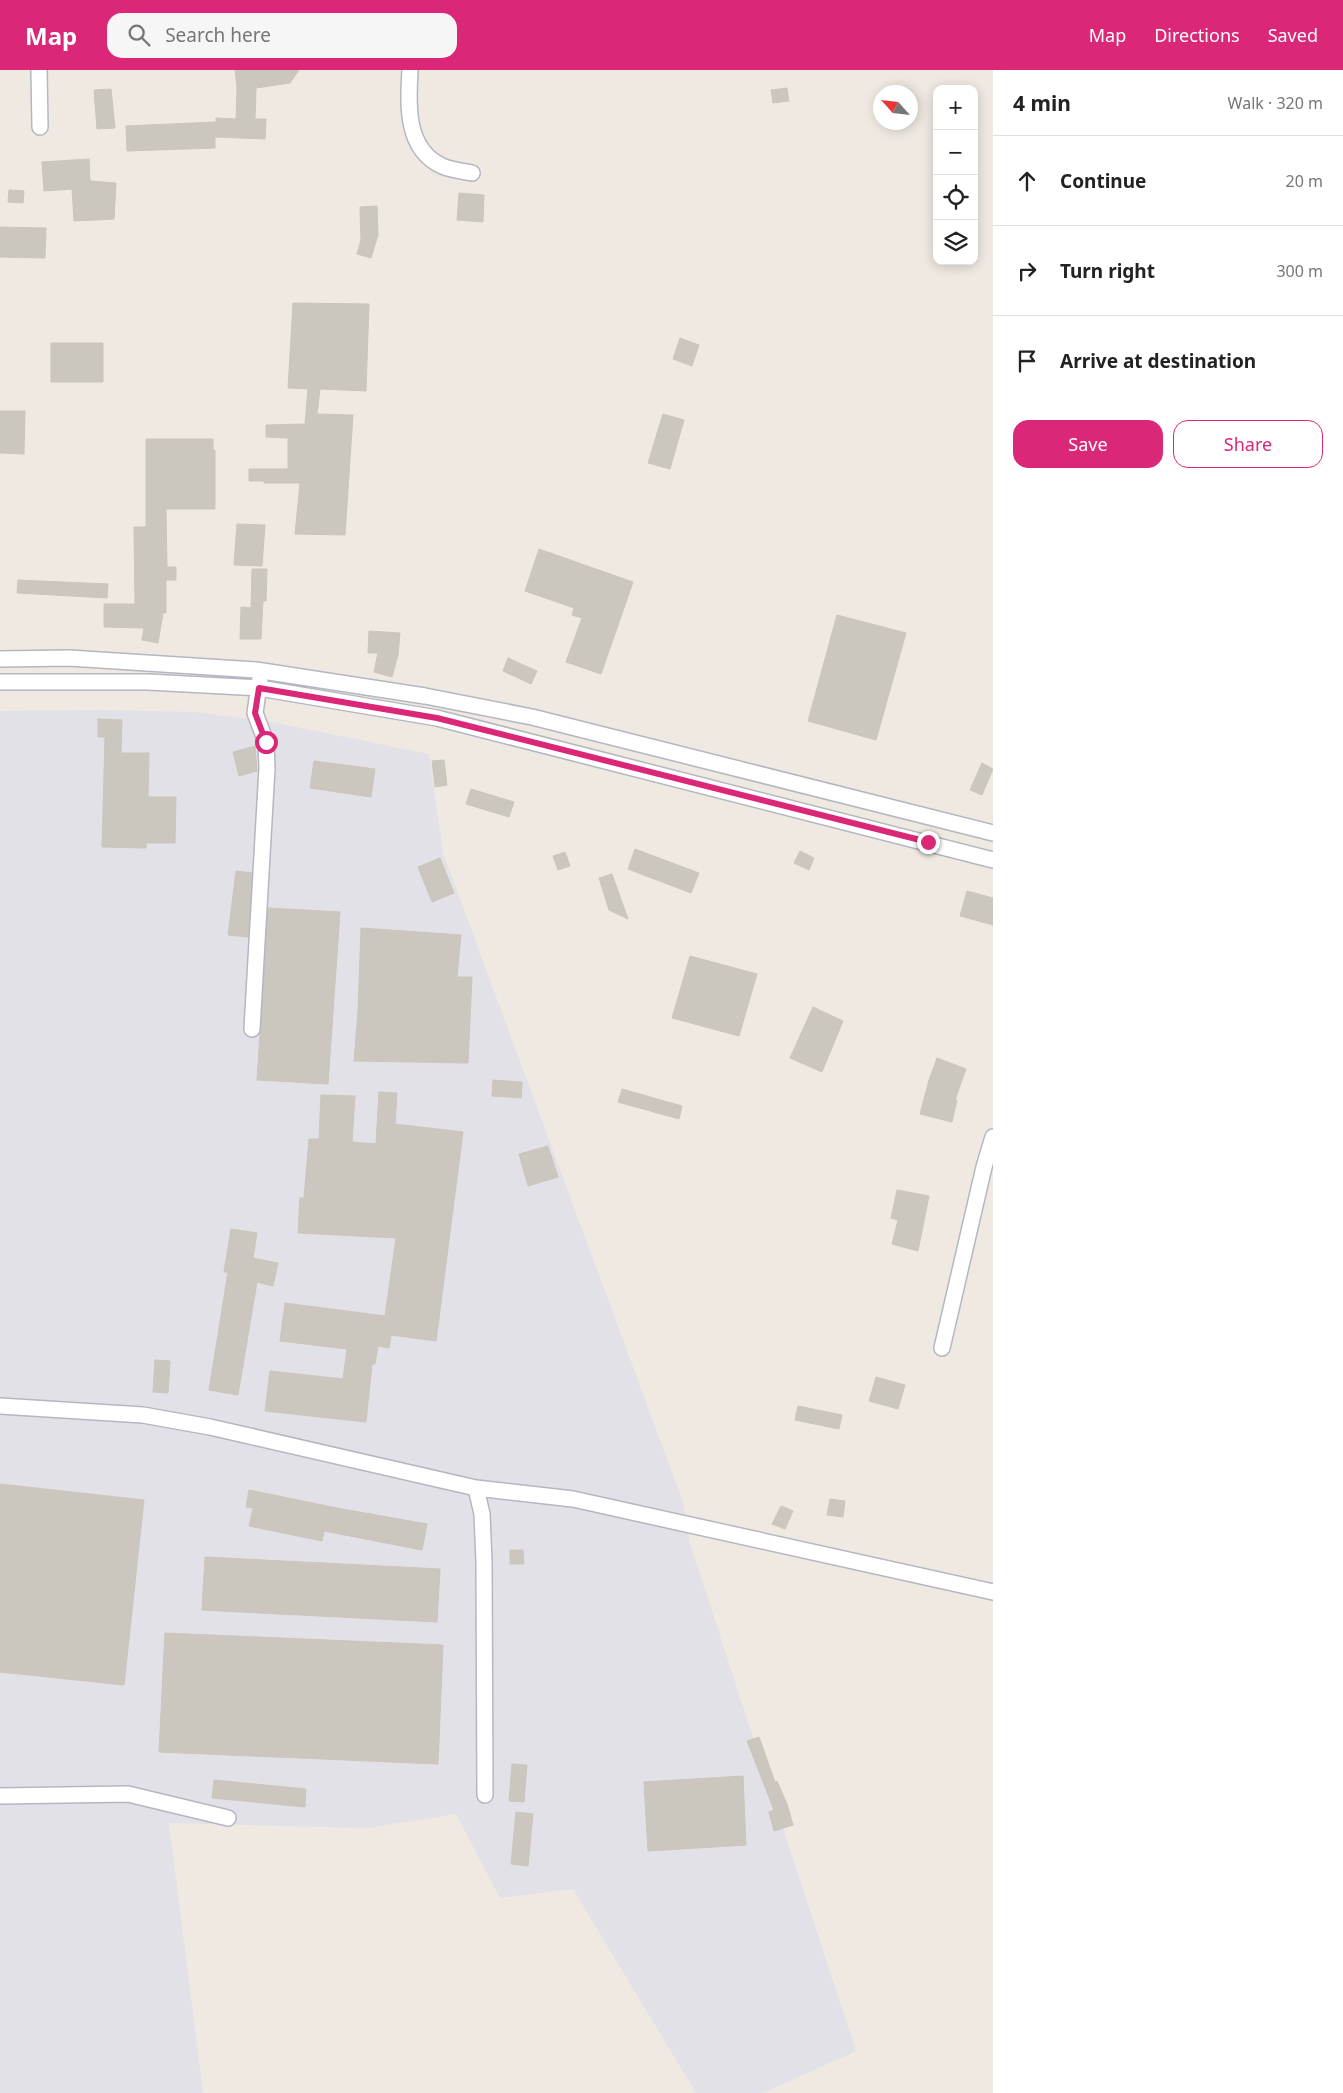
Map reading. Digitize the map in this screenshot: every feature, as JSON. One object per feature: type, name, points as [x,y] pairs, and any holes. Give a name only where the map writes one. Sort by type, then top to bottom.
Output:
[{"type":"street","points":[[39,70],[40,127]]},
{"type":"street","points":[[410,70],[410,128],[416,142],[429,157],[442,166],[472,174]]},
{"type":"street","points":[[0,658],[69,658],[261,670],[416,695],[532,717],[993,833]]},
{"type":"street","points":[[252,1029],[267,768],[266,742],[255,713],[261,670]]},
{"type":"street","points":[[0,682],[148,682],[259,688],[437,718],[993,860]]},
{"type":"street","points":[[942,1348],[984,1167],[993,1137]]},
{"type":"street","points":[[0,1406],[153,1416],[210,1427],[476,1488],[573,1499],[993,1592]]},
{"type":"street","points":[[476,1488],[482,1514],[484,1562],[485,1795]]},
{"type":"street","points":[[0,1796],[128,1794],[228,1818]]},
{"type":"shaded area","points":[[104,710],[196,712],[277,723],[429,754],[443,853],[683,1502],[690,1544],[856,2051],[763,2093],[696,2093],[573,1889],[500,1898],[456,1814],[367,1828],[169,1823],[203,2093],[0,2093],[0,711]]},
{"type":"building","points":[[235,70],[299,70],[290,83],[256,88],[255,119],[266,119],[265,139],[215,137],[215,148],[127,151],[126,126],[216,122],[216,118],[236,119],[237,86]]},
{"type":"building","points":[[787,88],[789,101],[773,103],[771,90]]},
{"type":"building","points":[[111,89],[115,128],[97,129],[94,90]]},
{"type":"building","points":[[89,159],[90,181],[116,183],[114,219],[74,221],[72,189],[44,191],[42,162]]},
{"type":"building","points":[[9,190],[24,191],[23,203],[8,202]]},
{"type":"building","points":[[459,193],[484,195],[483,222],[457,220]]},
{"type":"building","points":[[377,206],[378,235],[371,258],[357,254],[361,240],[360,207]]},
{"type":"building","points":[[0,227],[46,228],[45,258],[0,257]]},
{"type":"building","points":[[293,303],[369,304],[366,391],[320,389],[317,414],[353,415],[345,535],[295,534],[300,483],[249,481],[249,469],[288,469],[288,438],[266,437],[266,425],[305,424],[308,389],[288,388]]},
{"type":"building","points":[[680,338],[699,345],[692,366],[673,359]]},
{"type":"building","points":[[51,343],[103,343],[103,382],[51,382]]},
{"type":"building","points":[[0,411],[25,411],[24,454],[0,453]]},
{"type":"building","points":[[663,414],[684,420],[670,469],[648,463]]},
{"type":"building","points":[[146,439],[213,439],[213,450],[215,450],[215,509],[166,509],[167,567],[176,567],[176,580],[166,580],[166,613],[163,613],[158,643],[142,640],[144,628],[104,627],[104,604],[135,604],[134,527],[146,527]]},
{"type":"building","points":[[237,524],[265,525],[262,566],[234,565]]},
{"type":"building","points":[[539,549],[633,582],[601,674],[566,662],[582,618],[572,615],[574,608],[525,591]]},
{"type":"building","points":[[252,569],[267,569],[266,601],[263,601],[261,639],[240,639],[241,607],[251,608]]},
{"type":"building","points":[[18,580],[108,584],[107,598],[17,593]]},
{"type":"building","points":[[837,615],[906,633],[876,740],[808,721]]},
{"type":"building","points":[[369,631],[400,633],[398,655],[392,677],[374,672],[378,653],[368,653]]},
{"type":"building","points":[[508,658],[537,671],[531,684],[503,671]]},
{"type":"building","points":[[98,719],[122,720],[121,753],[149,753],[148,797],[176,797],[175,843],[146,843],[146,848],[102,847],[105,737],[98,737]]},
{"type":"building","points":[[255,746],[257,771],[239,776],[233,752]]},
{"type":"building","points":[[444,760],[447,785],[435,787],[432,761]]},
{"type":"building","points":[[314,761],[375,769],[371,797],[310,788]]},
{"type":"building","points":[[982,763],[993,769],[982,795],[970,790]]},
{"type":"building","points":[[471,789],[514,802],[509,817],[466,804]]},
{"type":"building","points":[[635,849],[699,873],[691,893],[628,869]]},
{"type":"building","points":[[800,851],[814,858],[809,870],[794,863]]},
{"type":"building","points":[[565,852],[570,866],[558,870],[553,856]]},
{"type":"building","points":[[440,858],[454,893],[432,902],[418,867]]},
{"type":"building","points":[[236,871],[252,873],[248,937],[228,935]]},
{"type":"building","points":[[612,874],[628,919],[609,910],[599,878]]},
{"type":"building","points":[[967,891],[993,898],[993,925],[960,916]]},
{"type":"building","points":[[268,908],[340,912],[328,1084],[257,1080]]},
{"type":"building","points":[[361,928],[461,935],[457,977],[472,977],[468,1063],[354,1061]]},
{"type":"building","points":[[690,956],[757,974],[739,1036],[672,1018]]},
{"type":"building","points":[[813,1007],[843,1021],[822,1072],[790,1058]]},
{"type":"building","points":[[937,1058],[966,1069],[955,1100],[957,1100],[952,1122],[920,1114]]},
{"type":"building","points":[[493,1080],[522,1082],[521,1098],[492,1096]]},
{"type":"building","points":[[622,1089],[682,1106],[679,1119],[618,1102]]},
{"type":"building","points":[[379,1092],[397,1093],[395,1124],[463,1132],[436,1341],[391,1335],[389,1348],[378,1346],[375,1364],[372,1364],[366,1422],[265,1411],[270,1371],[343,1379],[347,1349],[280,1341],[285,1303],[385,1316],[396,1238],[298,1233],[300,1198],[304,1198],[309,1139],[319,1139],[321,1095],[355,1096],[352,1142],[376,1144]]},
{"type":"building","points":[[548,1146],[558,1177],[528,1186],[519,1154]]},
{"type":"building","points":[[897,1190],[929,1196],[918,1251],[892,1244],[898,1220],[891,1218]]},
{"type":"building","points":[[231,1229],[257,1233],[253,1258],[278,1263],[273,1286],[257,1282],[238,1395],[209,1390],[228,1272],[224,1272]]},
{"type":"building","points":[[155,1360],[170,1361],[168,1393],[153,1392]]},
{"type":"building","points":[[876,1377],[905,1385],[898,1409],[869,1401]]},
{"type":"building","points":[[798,1406],[842,1415],[839,1429],[795,1420]]},
{"type":"building","points":[[0,1484],[144,1500],[124,1685],[0,1672]]},
{"type":"building","points":[[249,1490],[427,1524],[422,1550],[324,1531],[322,1541],[249,1526],[253,1508],[246,1507]]},
{"type":"building","points":[[830,1499],[845,1501],[843,1517],[827,1515]]},
{"type":"building","points":[[781,1506],[793,1511],[785,1529],[772,1524]]},
{"type":"building","points":[[510,1550],[523,1550],[524,1564],[510,1564]]},
{"type":"building","points":[[205,1557],[440,1569],[437,1622],[202,1610]]},
{"type":"building","points":[[165,1633],[443,1645],[438,1764],[159,1752]]},
{"type":"building","points":[[759,1737],[775,1782],[777,1781],[787,1804],[793,1825],[774,1831],[769,1812],[774,1810],[747,1741]]},
{"type":"building","points":[[512,1764],[527,1765],[524,1802],[509,1801]]},
{"type":"building","points":[[743,1776],[746,1845],[648,1851],[644,1782]]},
{"type":"building","points":[[214,1780],[306,1789],[305,1807],[212,1798]]},
{"type":"building","points":[[516,1812],[533,1814],[528,1866],[511,1864]]},
{"type":"route","points":[[266,742],[255,713],[259,688],[304,694],[437,718],[928,842]]}]
